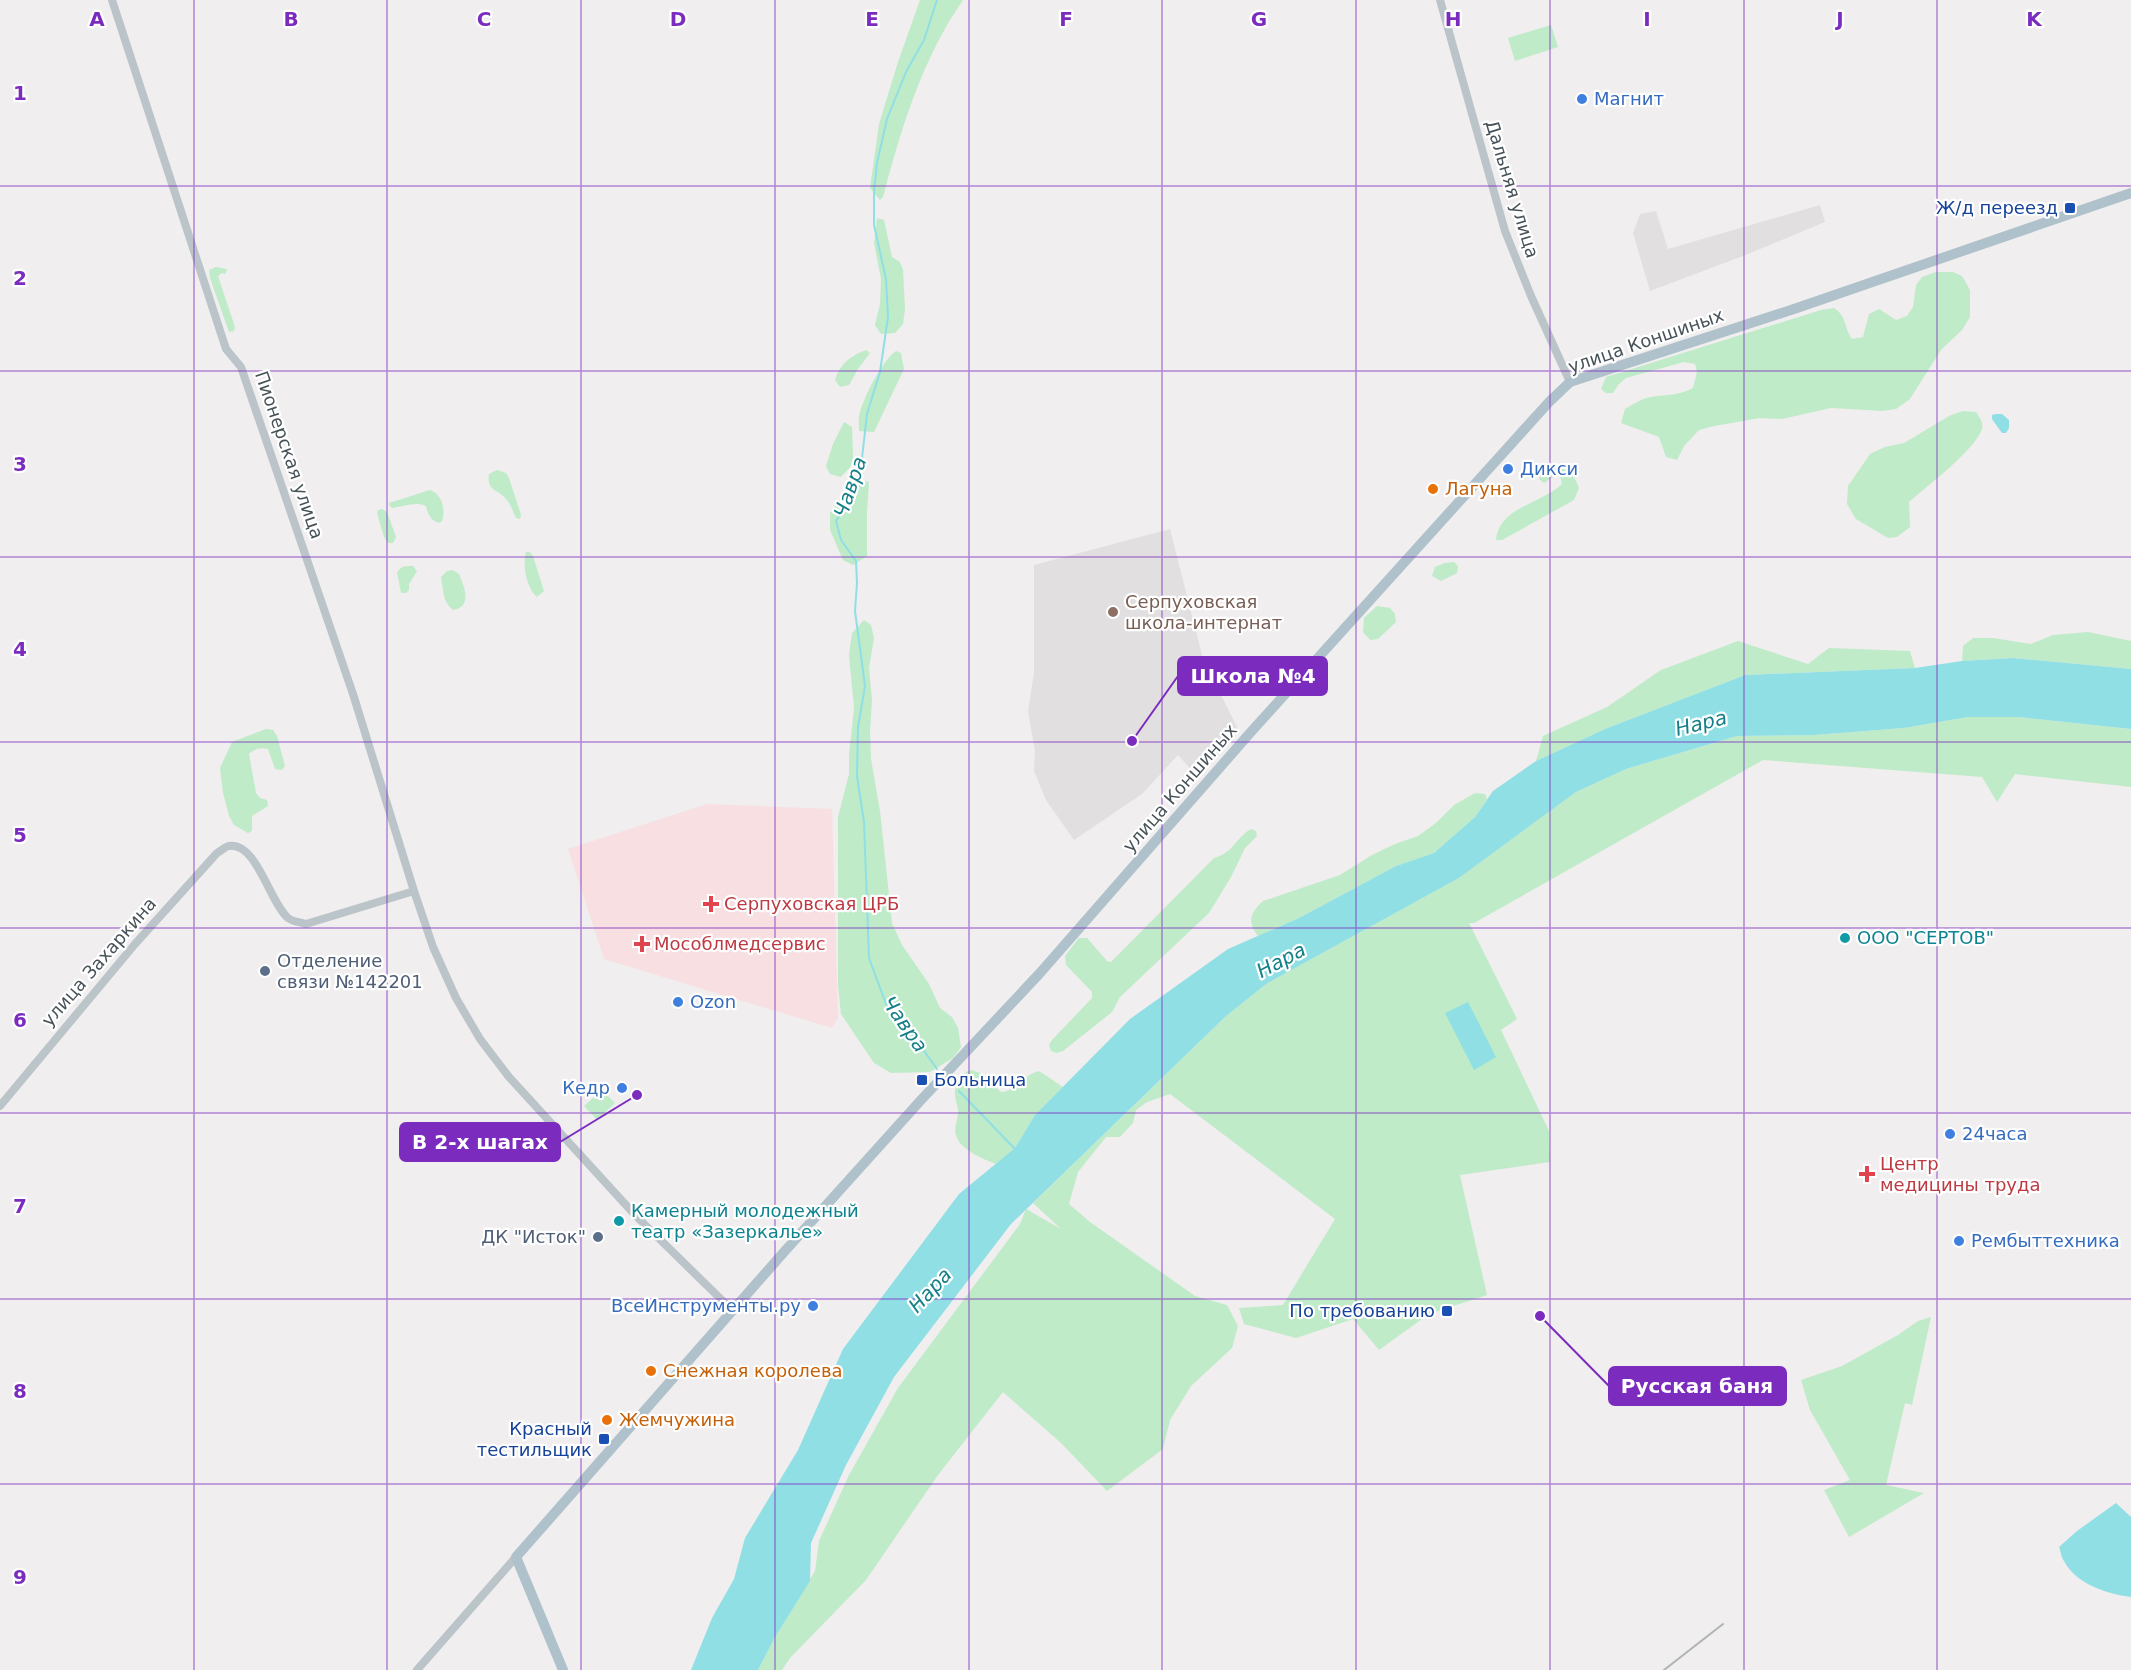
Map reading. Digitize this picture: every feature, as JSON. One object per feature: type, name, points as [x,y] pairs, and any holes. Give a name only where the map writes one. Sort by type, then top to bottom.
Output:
[{"type":"main road","name":"улица Коншиных","points":[[516,1557],[732,1310],[921,1100],[1054,957],[1250,733],[1464,495],[1570,382],[1794,309],[2131,194]]},
{"type":"main road","points":[[516,1557],[562,1670]]},
{"type":"street","name":"Пионерская улица","points":[[112,0],[226,349],[241,367],[353,694],[433,947],[455,996],[480,1039],[509,1077],[636,1216],[732,1310]]},
{"type":"street","name":"Дальняя улица","points":[[1440,0],[1505,231],[1531,296],[1570,382]]},
{"type":"street","name":"улица Захаркина","points":[[0,1106],[135,944],[217,853],[229,845],[241,847],[250,854],[278,908],[290,920],[306,924],[414,891]]},
{"type":"street","points":[[417,1670],[516,1557]]},
{"type":"shaded area","points":[[1820,205],[1825,222],[1650,291],[1633,233],[1640,214],[1656,211],[1668,249]]},
{"type":"shaded area","points":[[1170,529],[1203,659],[1239,731],[1199,778],[1178,755],[1142,794],[1074,840],[1046,800],[1034,771],[1035,751],[1028,711],[1034,673],[1034,565]]},
{"type":"shaded area","name":"Серпуховская ЦРБ","points":[[707,804],[832,809],[838,1018],[832,1028],[604,959],[568,849]]},
{"type":"green space","points":[[920,0],[963,0],[924,70],[905,120],[883,197],[880,200],[870,188],[879,124]]},
{"type":"green space","points":[[1551,25],[1558,47],[1515,61],[1508,38]]},
{"type":"green space","points":[[877,218],[884,220],[892,257],[900,262],[903,270],[905,309],[903,324],[895,333],[881,334],[875,325],[880,304],[881,279],[874,243]]},
{"type":"green space","points":[[216,267],[227,269],[225,274],[218,276],[235,327],[234,331],[229,332],[210,278],[209,270]]},
{"type":"green space","points":[[1936,272],[1953,272],[1962,276],[1970,290],[1970,317],[1962,330],[1941,350],[1910,399],[1896,409],[1883,411],[1831,408],[1782,419],[1760,418],[1714,426],[1699,430],[1684,446],[1677,460],[1666,457],[1659,437],[1621,423],[1625,409],[1641,400],[1678,394],[1693,388],[1697,372],[1695,364],[1684,362],[1626,378],[1613,393],[1606,393],[1601,389],[1606,377],[1821,310],[1834,308],[1843,318],[1852,339],[1863,337],[1869,314],[1879,309],[1896,320],[1907,316],[1913,307],[1916,285],[1922,277]]},
{"type":"green space","points":[[866,350],[870,353],[849,385],[840,387],[835,380],[840,369],[850,358]]},
{"type":"green space","points":[[896,351],[901,353],[904,369],[874,432],[859,431],[859,414],[866,397],[880,370]]},
{"type":"green space","points":[[1963,411],[1976,412],[1982,422],[1978,438],[1961,457],[1909,502],[1910,527],[1897,537],[1888,538],[1856,519],[1847,504],[1848,486],[1870,454],[1885,447],[1904,443],[1951,415]]},
{"type":"green space","points":[[844,422],[852,427],[853,457],[851,466],[841,477],[830,474],[826,466],[833,444]]},
{"type":"green space","points":[[1549,466],[1561,467],[1574,477],[1579,488],[1574,500],[1502,540],[1496,540],[1499,529],[1513,513],[1562,484],[1560,475],[1557,474],[1544,483],[1539,479],[1540,473]]},
{"type":"green space","points":[[497,470],[506,473],[509,478],[521,515],[520,519],[516,518],[504,496],[489,484],[489,474]]},
{"type":"green space","points":[[869,482],[867,556],[853,565],[843,560],[830,530],[830,513],[849,485]]},
{"type":"green space","points":[[430,490],[438,495],[442,503],[443,517],[439,523],[433,520],[426,506],[413,504],[392,508],[389,505],[389,503]]},
{"type":"green space","points":[[382,509],[387,512],[396,537],[393,543],[388,543],[384,537],[377,513]]},
{"type":"green space","points":[[526,552],[530,552],[533,556],[544,591],[537,597],[530,588],[526,576]]},
{"type":"green space","points":[[1454,562],[1458,566],[1457,573],[1441,581],[1432,576],[1435,567]]},
{"type":"green space","points":[[413,566],[417,571],[409,584],[409,590],[401,593],[397,572],[402,567]]},
{"type":"green space","points":[[453,570],[459,574],[463,584],[465,600],[463,605],[453,610],[445,600],[441,577],[447,571]]},
{"type":"green space","points":[[1377,606],[1390,608],[1395,614],[1396,622],[1378,639],[1370,640],[1363,632],[1364,618]]},
{"type":"green space","points":[[864,620],[871,625],[874,638],[869,668],[872,700],[871,759],[880,811],[892,923],[902,945],[929,984],[940,1008],[952,1017],[958,1028],[961,1047],[953,1058],[930,1072],[891,1073],[874,1063],[841,1014],[838,985],[838,817],[849,774],[854,708],[849,655],[852,633]]},
{"type":"green space","points":[[2088,632],[2131,641],[2131,669],[2013,658],[1962,661],[1963,646],[1973,638],[1993,638],[2031,644],[2053,635]]},
{"type":"green space","points":[[1738,641],[1808,664],[1829,648],[1910,651],[1915,668],[1745,675],[1605,729],[1536,761],[1543,736],[1607,707],[1661,670]]},
{"type":"green space","points":[[1968,717],[2017,717],[2131,729],[2131,787],[2015,774],[1997,802],[1982,777],[1763,760],[1474,923],[1469,923],[1517,1019],[1501,1030],[1549,1131],[1550,1162],[1460,1175],[1487,1295],[1429,1314],[1379,1350],[1353,1319],[1296,1338],[1244,1324],[1239,1308],[1283,1305],[1335,1219],[1170,1094],[1147,1102],[1136,1110],[1133,1123],[1120,1137],[1106,1137],[1078,1172],[1069,1204],[1090,1222],[1195,1296],[1227,1305],[1238,1326],[1232,1348],[1191,1386],[1170,1420],[1163,1449],[1107,1491],[1061,1443],[1003,1392],[938,1475],[866,1580],[790,1658],[782,1670],[758,1670],[815,1571],[819,1541],[849,1475],[898,1388],[1020,1224],[1026,1209],[1061,1229],[1033,1203],[1225,1017],[1266,984],[1459,878],[1576,792],[1626,769],[1737,736],[1814,735],[1904,728]]},
{"type":"green space","points":[[266,729],[273,730],[277,736],[285,766],[282,770],[275,769],[268,749],[258,749],[249,754],[256,793],[260,798],[267,800],[268,806],[252,816],[252,831],[248,833],[234,825],[229,816],[220,768],[232,742]]},
{"type":"green space","points":[[1475,793],[1485,794],[1487,799],[1475,817],[1434,853],[1396,866],[1299,918],[1258,936],[1251,922],[1255,910],[1263,901],[1340,875],[1372,855],[1418,836],[1436,823],[1454,805]]},
{"type":"green space","points":[[1251,829],[1256,831],[1257,836],[1245,848],[1231,877],[1209,913],[1120,997],[1112,1012],[1063,1051],[1056,1053],[1051,1051],[1049,1045],[1052,1040],[1092,998],[1092,992],[1066,965],[1065,956],[1079,938],[1087,938],[1107,961],[1111,962],[1214,858],[1231,849]]},
{"type":"green space","points":[[971,1070],[980,1073],[1001,1092],[1011,1089],[1039,1071],[1063,1087],[1035,1115],[1015,1148],[996,1164],[969,1151],[960,1143],[956,1135],[958,1111],[956,1087],[963,1074]]},
{"type":"green space","points":[[602,1090],[615,1103],[597,1120],[584,1106]]},
{"type":"green space","points":[[1931,1317],[1912,1405],[1905,1403],[1886,1485],[1924,1493],[1849,1537],[1824,1490],[1850,1480],[1810,1410],[1801,1380],[1842,1366],[1898,1335],[1918,1321]]},
{"type":"water","points":[[2002,414],[2009,420],[2006,433],[2002,433],[1992,419],[1992,415]]},
{"type":"water","name":"Нара","points":[[2013,658],[2131,669],[2131,729],[2018,717],[1968,717],[1904,728],[1814,735],[1737,736],[1626,769],[1576,792],[1459,878],[1266,984],[1225,1017],[1011,1224],[894,1377],[846,1465],[811,1543],[810,1581],[775,1637],[758,1670],[691,1670],[712,1618],[734,1579],[745,1538],[798,1450],[843,1349],[959,1194],[1015,1148],[1035,1115],[1130,1019],[1228,949],[1299,918],[1396,866],[1434,853],[1475,817],[1493,791],[1536,761],[1605,729],[1745,675],[1915,668],[1962,661]]},
{"type":"water","points":[[1468,1002],[1496,1057],[1474,1070],[1445,1013]]},
{"type":"water","points":[[2116,1503],[2131,1517],[2131,1597],[2102,1590],[2084,1582],[2069,1569],[2062,1558],[2059,1547]]},
{"type":"waterway","name":"Чавра","points":[[937,0],[924,40],[906,72],[887,119],[877,163],[874,225],[886,279],[888,317],[880,372],[867,414],[861,467],[849,501],[836,521],[841,540],[856,561],[855,611],[865,686],[858,727],[857,776],[864,822],[869,958],[886,1004],[910,1031],[937,1069]]},
{"type":"waterway","name":"Чавра","points":[[959,1091],[1015,1149]]},
{"type":"railway","points":[[1664,1670],[1723,1624]]},
{"type":"place","name":"Магнит","points":[[1582,99]]},
{"type":"place","name":"Ж/д переезд","points":[[2070,208]]},
{"type":"place","name":"Дикси","points":[[1508,469]]},
{"type":"place","name":"Лагуна","points":[[1433,489]]},
{"type":"place","name":"Серпуховская школа-интернат","points":[[1113,612]]},
{"type":"place","name":"Школа №4","points":[[1132,741]]},
{"type":"place","name":"Серпуховская ЦРБ","points":[[711,904]]},
{"type":"place","name":"ООО \"СЕРТОВ\"","points":[[1845,938]]},
{"type":"place","name":"Мособлмедсервис","points":[[642,944]]},
{"type":"place","name":"Отделение связи №142201","points":[[265,971]]},
{"type":"place","name":"Ozon","points":[[678,1002]]},
{"type":"place","name":"Больница","points":[[922,1080]]},
{"type":"place","name":"Кедр","points":[[622,1088]]},
{"type":"place","name":"В 2-х шагах","points":[[637,1095]]},
{"type":"place","name":"24часа","points":[[1950,1134]]},
{"type":"place","name":"Центр медицины труда","points":[[1867,1174]]},
{"type":"place","name":"Камерный молодежный театр «Зазеркалье»","points":[[619,1221]]},
{"type":"place","name":"ДК \"Исток\"","points":[[598,1237]]},
{"type":"place","name":"Рембыттехника","points":[[1959,1241]]},
{"type":"place","name":"ВсеИнструменты.ру","points":[[813,1306]]},
{"type":"place","name":"По требованию","points":[[1447,1311]]},
{"type":"place","name":"Русская баня","points":[[1540,1316]]},
{"type":"place","name":"Снежная королева","points":[[651,1371]]},
{"type":"place","name":"Жемчужина","points":[[607,1420]]},
{"type":"place","name":"Красный тестильщик","points":[[604,1439]]}]
